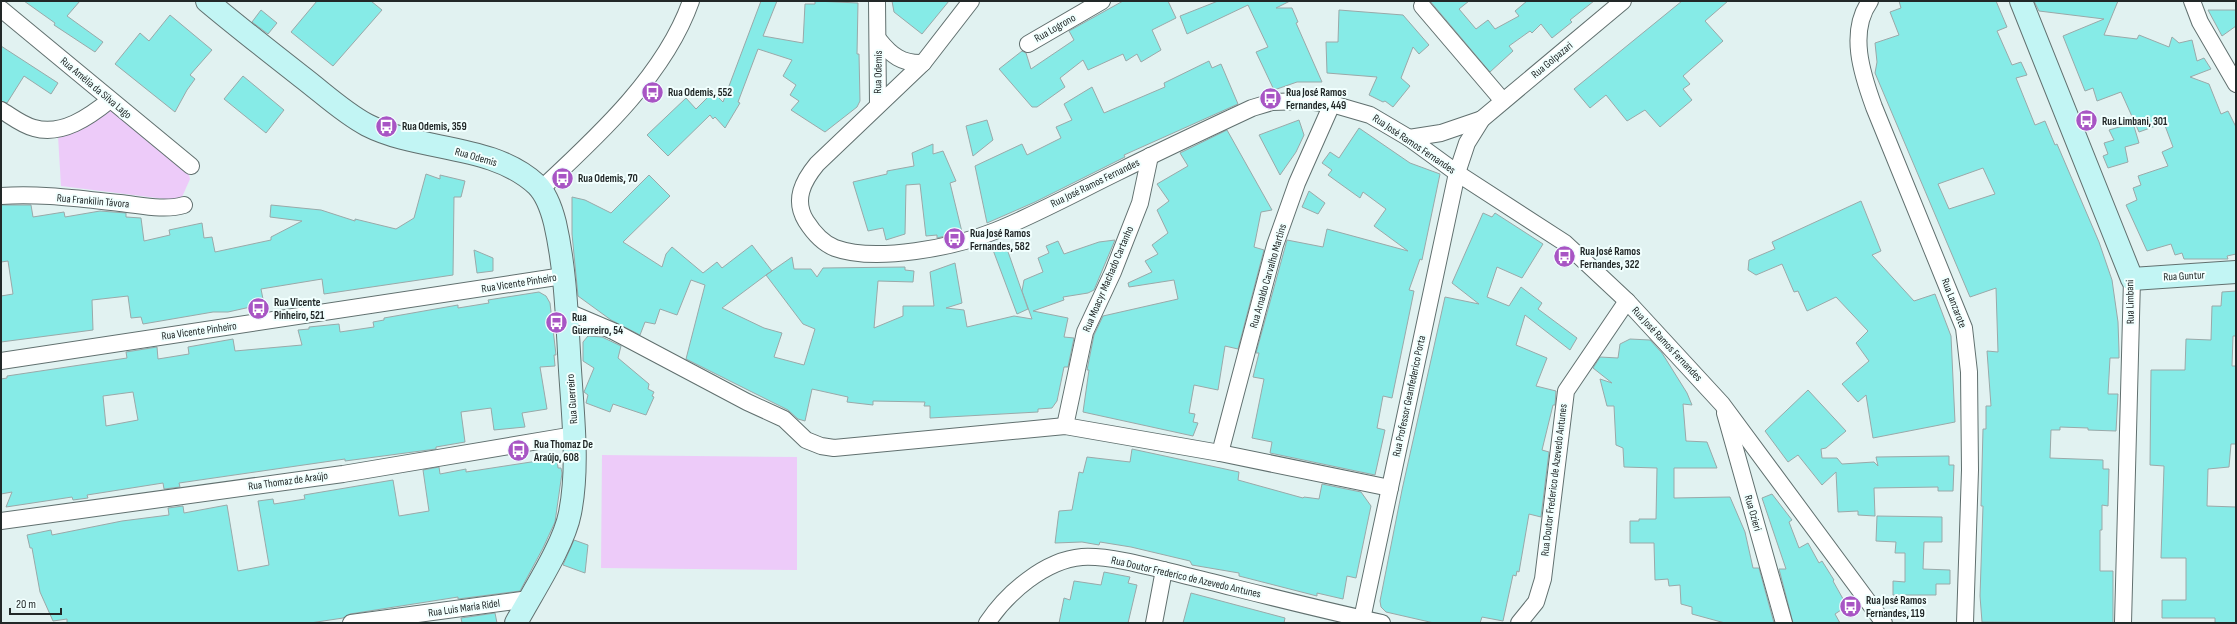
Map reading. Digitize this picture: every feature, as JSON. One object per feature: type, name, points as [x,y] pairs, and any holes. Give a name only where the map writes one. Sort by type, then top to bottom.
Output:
[{"type":"street","name":"Rua Odemis","points":[[207,1],[317,89],[366,124],[397,136],[488,158],[514,169],[541,190]]},
{"type":"street","points":[[541,190],[582,151],[662,59],[691,1]]},
{"type":"street","name":"Rua Odemis","points":[[877,1],[878,105]]},
{"type":"street","name":"Rua José Ramos Fernandes","points":[[971,1],[922,63],[817,164],[806,178],[800,193],[801,209],[818,237],[834,248],[860,253],[900,253],[943,247],[994,231],[1252,108],[1272,102],[1306,101],[1332,104],[1370,115],[1408,138],[1457,173],[1565,242],[1627,301],[1722,404],[1884,623]]},
{"type":"street","name":"Rua Logrono","points":[[1028,44],[1102,1]]},
{"type":"street","name":"Rua Golpazari","points":[[1457,173],[1467,143],[1482,119],[1623,1]]},
{"type":"street","name":"Rua Lanzarote","points":[[1870,1],[1865,8],[1858,29],[1863,75],[1874,107],[1964,328],[1969,372],[1970,470],[1965,623]]},
{"type":"street","name":"Rua Limbani","points":[[2021,1],[2132,279],[2123,623]]},
{"type":"street","points":[[2192,1],[2200,22],[2236,84]]},
{"type":"street","points":[[1422,6],[1503,101]]},
{"type":"street","name":"Rua Amélia da Silva Lago","points":[[1,9],[191,166]]},
{"type":"street","name":"Rua Odemis","points":[[878,40],[890,54],[902,61],[922,63]]},
{"type":"street","points":[[1,110],[33,128],[48,130],[63,128],[76,123],[92,115],[110,100]]},
{"type":"street","name":"Rua Arnaldo Carvalho Martins","points":[[1220,453],[1275,245],[1297,183],[1332,104]]},
{"type":"street","name":"Rua Golpazari","points":[[1408,138],[1440,133],[1482,119]]},
{"type":"street","name":"Rua Moacyr Machado Cartanho","points":[[1065,426],[1085,332],[1113,272],[1140,203],[1150,156]]},
{"type":"street","name":"Rua Professor Geanfederico Porta","points":[[1362,619],[1457,173]]},
{"type":"street","name":"Rua Guerreiro","points":[[516,623],[568,523],[572,500],[574,435],[563,276],[554,222],[541,190]]},
{"type":"street","name":"Rua Frankilin Távora","points":[[2,195],[68,198],[160,207],[176,207],[184,205]]},
{"type":"street","name":"Rua Guntur","points":[[2132,279],[2236,272]]},
{"type":"street","name":"Rua Vicente Pinheiro","points":[[1,361],[563,276]]},
{"type":"street","name":"Rua Doutor Frederico de Azevedo Antunes","points":[[1519,623],[1536,602],[1543,579],[1566,391],[1627,301]]},
{"type":"street","points":[[566,311],[613,331],[726,391],[784,419],[806,440],[821,446],[834,448],[1065,426],[1220,453],[1390,488]]},
{"type":"street","name":"Rua Ozieri","points":[[1722,404],[1784,623]]},
{"type":"street","name":"Rua Thomaz de Araújo","points":[[1,521],[343,474],[574,435]]},
{"type":"street","name":"Rua Doutor Frederico de Azevedo Antunes","points":[[987,623],[1000,607],[1021,586],[1050,568],[1069,560],[1083,557],[1113,560],[1164,570],[1382,623]]},
{"type":"street","points":[[1154,623],[1164,570]]},
{"type":"street","name":"Rua Luis Maria Ridel","points":[[351,623],[529,599]]},
{"type":"shaded area","points":[[109,109],[188,171],[190,179],[182,197],[173,200],[61,186],[58,136]]},
{"type":"shaded area","points":[[602,455],[797,457],[797,570],[601,568]]},
{"type":"building","points":[[24,1],[80,1],[67,16],[103,42],[95,52],[54,25],[55,23]]},
{"type":"building","points":[[317,1],[371,1],[382,10],[333,66],[291,32]]},
{"type":"building","points":[[761,1],[777,1],[763,36],[803,43],[805,4],[815,4],[815,1],[858,3],[857,54],[859,54],[860,101],[857,107],[825,132],[791,110],[799,101],[790,95],[796,85],[783,76],[792,60],[758,49],[738,102],[740,103],[725,128],[715,117],[713,119],[710,115],[668,156],[647,135],[686,98],[696,109],[713,92],[723,102]]},
{"type":"building","points":[[892,1],[949,1],[922,34],[894,12]]},
{"type":"building","points":[[1123,1],[1168,1],[1176,18],[1152,30],[1161,50],[1141,62],[1137,54],[1126,61],[1123,54],[1088,70],[1083,60],[1060,78],[1065,87],[1037,107],[1032,107],[999,69],[1022,51],[1026,53],[1031,69],[1074,40],[1069,31]]},
{"type":"building","points":[[1218,1],[1290,1],[1276,8],[1292,8],[1298,22],[1296,23],[1322,82],[1297,82],[1274,90],[1256,52],[1268,47],[1248,5],[1187,34],[1180,16]]},
{"type":"building","points":[[1430,1],[1469,1],[1459,9],[1476,29],[1488,20],[1495,29],[1519,16],[1515,11],[1527,1],[1594,1],[1570,20],[1572,22],[1552,38],[1541,24],[1532,33],[1530,31],[1509,46],[1513,51],[1490,72]]},
{"type":"building","points":[[1682,1],[1728,1],[1705,21],[1723,41],[1683,76],[1690,84],[1683,89],[1692,100],[1660,127],[1645,110],[1627,121],[1606,95],[1590,108],[1574,89]]},
{"type":"building","points":[[1899,1],[1996,1],[2007,27],[1997,31],[2012,65],[2021,62],[2027,75],[2016,78],[2035,125],[2045,121],[2055,145],[2057,144],[2099,242],[2112,280],[2118,322],[2119,358],[2110,358],[2108,394],[2118,394],[2116,431],[2060,427],[2060,430],[2051,430],[2050,458],[2103,460],[2103,469],[2109,469],[2108,506],[2102,505],[2102,530],[2100,530],[2100,571],[2113,571],[2113,623],[1982,622],[1980,596],[1983,506],[1981,506],[1983,429],[1986,429],[1986,406],[1991,406],[1987,351],[1998,352],[1996,288],[1970,297],[1875,73],[1877,62],[1875,43],[1899,35],[1890,12],[1901,8]],"holes":[[[1983,168],[1995,194],[1949,209],[1938,184]]]},
{"type":"building","points":[[2034,1],[2118,1],[2104,35],[2137,39],[2139,35],[2169,47],[2172,37],[2179,43],[2192,40],[2197,61],[2204,58],[2211,69],[2190,77],[2209,84],[2221,114],[2228,111],[2236,127],[2236,254],[2227,256],[2228,259],[2184,259],[2182,253],[2175,255],[2171,244],[2147,251],[2126,205],[2137,200],[2133,188],[2141,185],[2138,176],[2168,166],[2162,152],[2173,147],[2164,123],[2139,132],[2121,92],[2097,101],[2093,88],[2085,91],[2063,36],[2104,19],[2039,11]]},
{"type":"building","points":[[261,10],[277,23],[268,34],[252,22]]},
{"type":"building","points":[[1339,10],[1403,15],[1429,45],[1419,54],[1413,47],[1401,78],[1410,86],[1393,107],[1385,101],[1383,102],[1369,95],[1377,77],[1327,73],[1326,42],[1338,42]]},
{"type":"building","points":[[2208,10],[2236,10],[2236,26],[2222,36]]},
{"type":"building","points":[[170,15],[212,50],[190,75],[195,79],[175,112],[115,64],[140,33],[149,41]]},
{"type":"building","points":[[1,46],[58,83],[51,94],[24,76],[7,103],[1,101]]},
{"type":"building","points":[[1209,61],[1212,68],[1221,64],[1238,104],[1124,155],[1125,157],[1035,202],[987,223],[975,166],[1022,144],[1027,155],[1061,138],[1056,127],[1072,120],[1064,104],[1092,87],[1104,113],[1165,87],[1164,83]]},
{"type":"building","points":[[243,76],[284,110],[266,133],[224,99]]},
{"type":"building","points":[[987,120],[993,140],[973,156],[966,126]]},
{"type":"building","points":[[1299,120],[1304,135],[1296,152],[1280,175],[1259,135]]},
{"type":"building","points":[[2133,123],[2139,143],[2125,147],[2128,162],[2108,168],[2103,156],[2108,154],[2104,143],[2114,140],[2109,130]]},
{"type":"building","points":[[1359,128],[1410,163],[1440,174],[1422,260],[1420,259],[1409,290],[1414,291],[1392,398],[1383,396],[1377,428],[1385,430],[1375,475],[1270,453],[1272,442],[1252,438],[1264,379],[1253,377],[1259,353],[1256,353],[1287,240],[1323,247],[1327,229],[1408,251],[1374,226],[1386,209],[1363,192],[1360,198],[1328,175],[1332,170],[1322,163],[1330,152],[1339,158]]},
{"type":"building","points":[[1227,130],[1272,210],[1261,212],[1254,247],[1264,250],[1238,349],[1225,346],[1218,390],[1194,385],[1189,413],[1195,414],[1193,422],[1198,423],[1193,436],[1083,412],[1089,370],[1087,370],[1094,335],[1103,316],[1178,299],[1174,280],[1129,287],[1128,283],[1152,272],[1145,261],[1158,254],[1152,245],[1168,233],[1157,210],[1169,201],[1157,184],[1188,166],[1180,153]]},
{"type":"building","points":[[933,144],[933,154],[943,151],[956,181],[950,183],[962,232],[937,238],[937,235],[926,236],[920,184],[906,185],[905,234],[886,240],[883,228],[868,231],[853,182],[887,174],[887,171],[914,166],[912,153]]},
{"type":"building","points":[[426,174],[440,179],[440,175],[465,181],[461,197],[454,197],[453,275],[324,294],[322,279],[261,289],[264,304],[228,312],[213,312],[143,324],[141,317],[131,318],[128,296],[92,300],[93,330],[1,342],[1,296],[13,294],[8,261],[1,262],[1,205],[31,205],[33,217],[64,212],[65,217],[100,211],[126,213],[126,217],[141,218],[144,241],[170,235],[169,230],[202,223],[204,238],[212,237],[215,252],[271,240],[271,237],[302,221],[270,217],[271,205],[321,210],[355,221],[355,219],[396,229],[414,218]]},
{"type":"building","points":[[649,175],[670,196],[623,242],[662,267],[666,254],[672,247],[703,273],[717,262],[722,268],[752,245],[772,271],[792,257],[794,269],[811,269],[817,277],[823,268],[905,267],[905,270],[914,271],[913,282],[878,281],[874,328],[903,316],[903,306],[934,306],[930,272],[955,263],[962,303],[946,308],[964,310],[967,327],[1014,316],[1032,319],[1022,291],[1024,280],[1043,272],[1038,258],[1049,253],[1046,246],[1058,241],[1064,254],[1099,242],[1115,240],[1094,290],[1088,293],[1063,297],[1064,300],[1033,311],[1068,318],[1064,337],[1074,338],[1068,367],[1064,367],[1057,401],[1052,408],[1038,409],[1038,412],[930,418],[930,406],[924,406],[925,402],[873,401],[873,405],[847,402],[848,397],[812,389],[805,421],[798,419],[788,410],[686,359],[705,285],[691,280],[677,315],[660,309],[655,324],[645,322],[640,335],[611,320],[578,296],[572,234],[572,197],[585,200],[611,213]],"holes":[[[766,275],[803,324],[815,329],[804,365],[774,357],[782,333],[764,328],[722,308]]]},
{"type":"building","points":[[1309,191],[1325,203],[1318,214],[1302,207]]},
{"type":"building","points":[[1861,201],[1881,251],[1872,255],[1914,301],[1935,294],[1951,336],[1955,422],[1873,438],[1866,395],[1858,402],[1842,384],[1869,361],[1856,343],[1868,331],[1836,297],[1807,311],[1798,291],[1794,292],[1782,264],[1756,275],[1748,270],[1749,260],[1775,249],[1772,242]]},
{"type":"building","points":[[1483,213],[1492,217],[1495,213],[1543,244],[1522,278],[1497,267],[1487,297],[1509,306],[1521,287],[1542,303],[1538,309],[1577,338],[1570,350],[1525,315],[1516,345],[1547,358],[1536,386],[1556,391],[1555,405],[1553,405],[1542,450],[1549,452],[1541,517],[1529,514],[1519,572],[1517,571],[1516,576],[1513,575],[1503,621],[1482,617],[1480,623],[1434,623],[1386,612],[1381,607],[1380,601],[1402,490],[1445,297],[1479,304],[1452,283]]},
{"type":"building","points":[[1006,246],[1028,309],[1017,314],[993,250]]},
{"type":"building","points":[[474,250],[493,258],[493,271],[477,273]]},
{"type":"building","points":[[2236,291],[2236,336],[2233,336],[2232,366],[2236,366],[2236,444],[2231,444],[2229,467],[2208,469],[2207,506],[2236,507],[2236,623],[2215,623],[2215,618],[2162,618],[2162,600],[2186,600],[2186,558],[2161,558],[2164,466],[2150,465],[2151,370],[2185,370],[2186,339],[2211,340],[2212,306],[2221,306],[2222,292]]},
{"type":"building","points":[[539,292],[546,296],[550,303],[556,355],[554,355],[555,366],[540,367],[547,409],[522,413],[525,427],[494,430],[491,408],[461,412],[465,442],[436,447],[436,449],[345,461],[345,459],[179,483],[180,487],[164,489],[163,483],[87,495],[88,498],[73,500],[72,497],[6,507],[12,492],[1,494],[1,379],[7,378],[7,376],[127,358],[126,352],[157,347],[158,359],[189,354],[188,347],[233,339],[235,351],[302,345],[298,330],[309,329],[309,327],[339,324],[340,332],[374,327],[373,322],[384,320],[384,318],[458,305],[458,308],[489,303],[488,300]],"holes":[[[133,392],[138,420],[106,426],[103,396]]]},
{"type":"building","points":[[588,336],[602,337],[621,346],[618,358],[649,384],[648,389],[654,392],[652,396],[654,397],[646,415],[613,404],[610,412],[586,403],[588,395],[584,392],[594,368],[583,361],[583,342]]},
{"type":"building","points":[[1630,339],[1650,340],[1662,353],[1687,393],[1692,405],[1683,404],[1686,441],[1707,442],[1717,468],[1674,468],[1674,498],[1730,497],[1745,532],[1753,568],[1759,568],[1774,623],[1725,623],[1692,614],[1692,607],[1681,604],[1680,585],[1669,586],[1668,579],[1655,580],[1654,543],[1630,543],[1630,521],[1639,521],[1639,519],[1656,519],[1657,468],[1624,467],[1623,448],[1616,445],[1614,406],[1607,406],[1600,379],[1612,383],[1593,368],[1600,357],[1618,358],[1620,344]]},
{"type":"building","points":[[1808,390],[1846,431],[1826,448],[1821,449],[1822,458],[1837,458],[1842,464],[1874,462],[1878,466],[1876,457],[1949,456],[1949,465],[1954,465],[1953,491],[1938,491],[1938,487],[1874,488],[1875,516],[1858,515],[1858,511],[1838,512],[1836,472],[1822,485],[1798,455],[1788,462],[1765,431]]},
{"type":"building","points":[[1132,449],[1239,472],[1238,480],[1303,498],[1319,499],[1322,484],[1361,492],[1371,506],[1356,578],[1347,576],[1343,599],[1317,593],[1317,596],[1239,576],[1239,573],[1192,565],[1190,561],[1131,547],[1100,542],[1099,545],[1082,542],[1055,543],[1059,511],[1072,510],[1079,472],[1083,473],[1087,457],[1130,462]]},
{"type":"building","points":[[557,458],[558,468],[561,468],[562,473],[555,522],[520,591],[458,599],[458,597],[350,614],[343,618],[310,623],[67,623],[67,619],[53,621],[40,592],[32,548],[30,548],[27,535],[51,530],[52,535],[122,521],[169,515],[168,508],[183,506],[184,513],[227,505],[238,571],[269,565],[258,501],[273,499],[274,504],[305,499],[304,495],[393,480],[399,516],[429,511],[423,470],[439,467],[440,474],[466,469],[466,472]]},
{"type":"building","points":[[1772,494],[1792,520],[1789,522],[1799,548],[1808,543],[1819,563],[1822,561],[1834,580],[1833,581],[1847,606],[1835,614],[1840,623],[1793,623],[1779,569],[1786,569],[1762,498]]},
{"type":"building","points":[[1877,516],[1942,517],[1942,542],[1924,542],[1923,569],[1950,570],[1950,584],[1936,584],[1936,595],[1893,595],[1893,581],[1905,582],[1905,553],[1895,553],[1896,542],[1876,541]]},
{"type":"building","points":[[574,540],[588,545],[585,573],[563,565]]},
{"type":"building","points":[[1104,572],[1130,577],[1128,583],[1137,585],[1128,623],[1059,623],[1064,598],[1070,600],[1074,581],[1101,585]]},
{"type":"building","points":[[1191,593],[1285,618],[1284,623],[1183,623]]},
{"type":"building","points":[[495,613],[497,623],[462,623],[461,618]]},
{"type":"place","name":"Rua Odemis, 552","points":[[653,92]]},
{"type":"place","name":"Rua José Ramos Fernandes, 449","points":[[1271,98]]},
{"type":"place","name":"Rua Limbani, 301","points":[[2086,121]]},
{"type":"place","name":"Rua Odemis, 359","points":[[386,126]]},
{"type":"place","name":"Rua Odemis, 70","points":[[563,178]]},
{"type":"place","name":"Rua José Ramos Fernandes, 582","points":[[955,239]]},
{"type":"place","name":"Rua José Ramos Fernandes, 322","points":[[1564,257]]},
{"type":"place","name":"Rua Vicente Pinheiro, 521","points":[[258,308]]},
{"type":"place","name":"Rua Guerreiro, 54","points":[[557,323]]},
{"type":"place","name":"Rua Thomaz De Araújo, 608","points":[[519,450]]},
{"type":"place","name":"Rua José Ramos Fernandes, 119","points":[[1851,606]]}]
